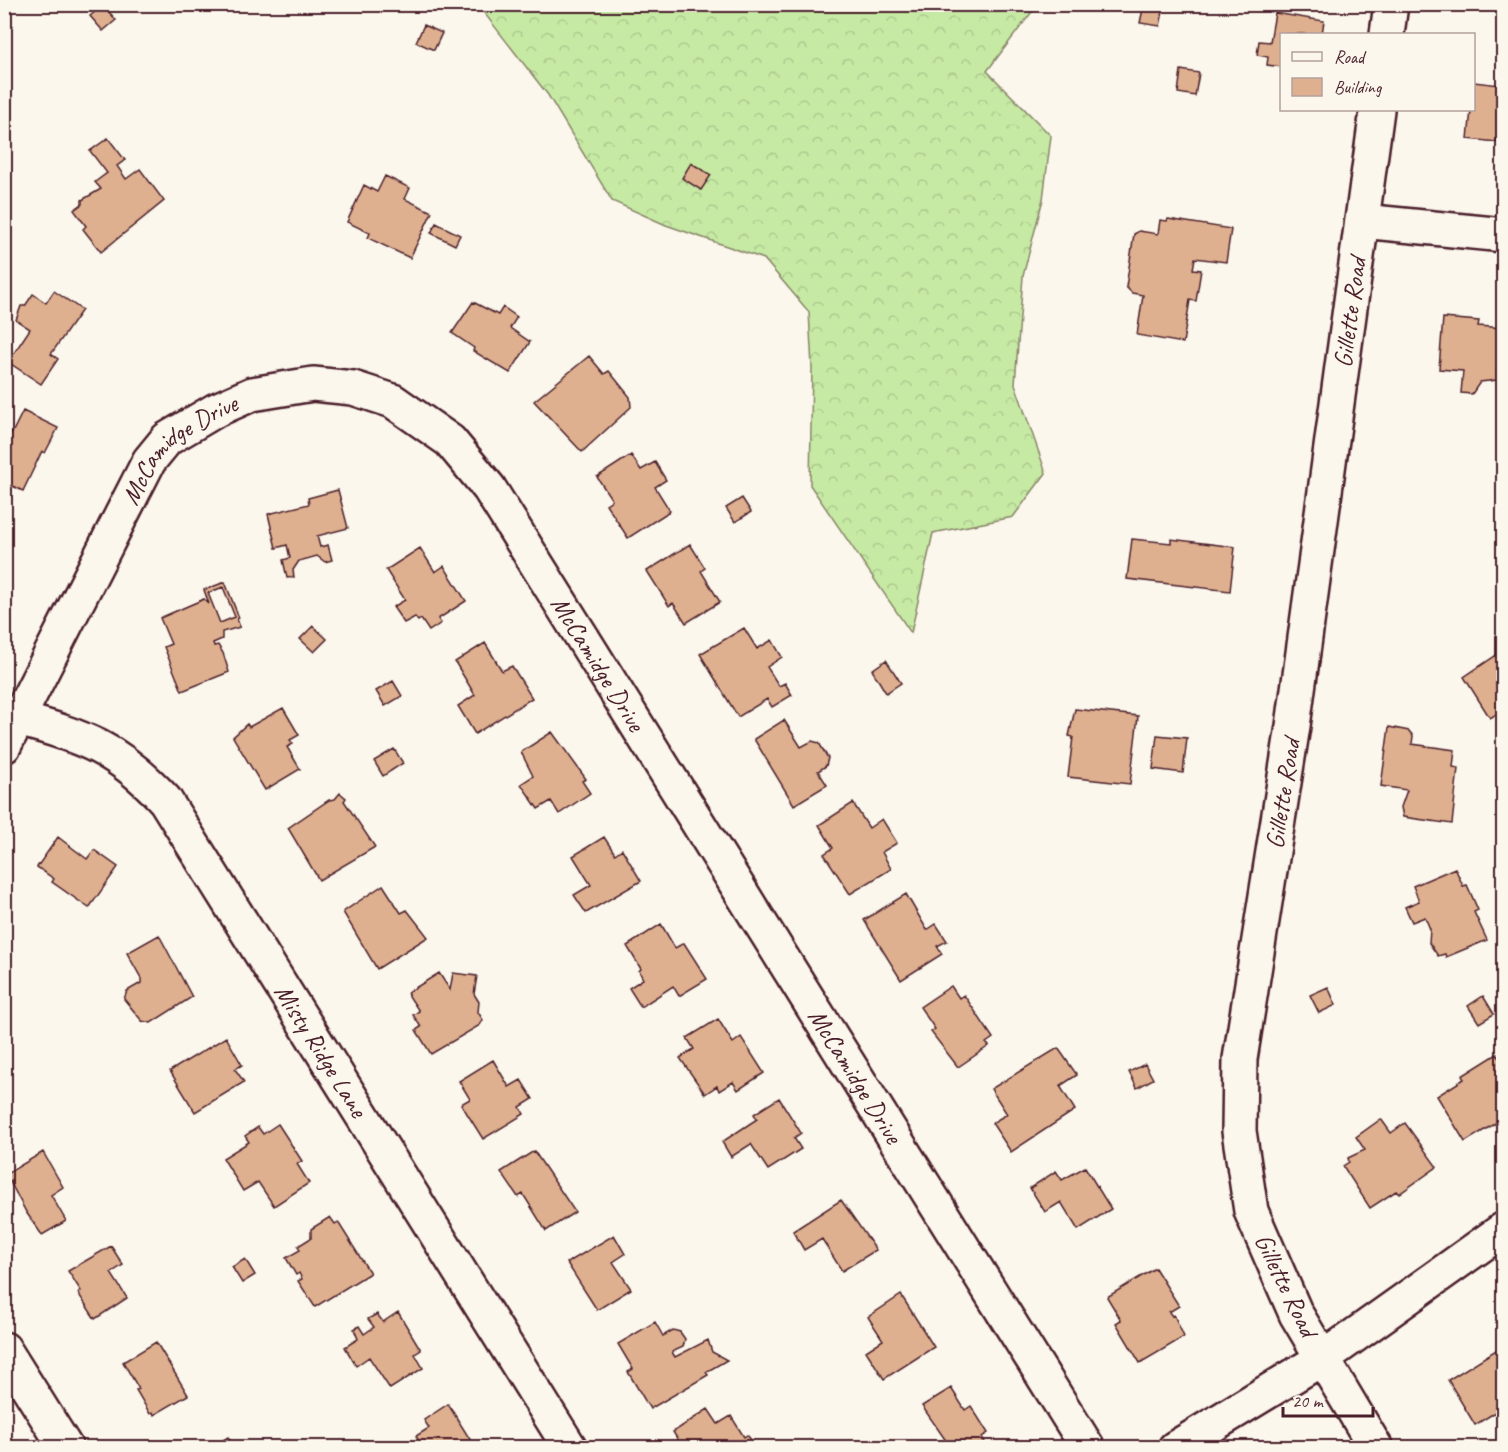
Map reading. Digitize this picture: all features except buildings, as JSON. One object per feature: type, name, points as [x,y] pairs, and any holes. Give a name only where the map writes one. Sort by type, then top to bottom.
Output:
[{"type":"street","points":[[1387,33],[1391,4]]},
{"type":"street","name":"Gillette Road","points":[[1376,1448],[1296,1314],[1251,1212],[1239,1131],[1240,1059],[1293,726],[1377,111]]},
{"type":"street","points":[[1362,221],[1503,235]]},
{"type":"street","name":"McCamidge Drive","points":[[11,733],[149,461],[167,439],[216,410],[252,394],[313,384],[353,388],[393,401],[450,441],[489,488],[1088,1448]]},
{"type":"street","name":"Misty Ridge Lane","points":[[11,733],[74,734],[109,752],[141,775],[165,800],[570,1448]]},
{"type":"street","points":[[1175,1448],[1323,1358],[1503,1229]]},
{"type":"street","points":[[4,1349],[66,1448]]},
{"type":"green space","points":[[478,5],[1043,5],[1031,13],[987,71],[1051,136],[1043,199],[1023,276],[1015,384],[1046,473],[1013,517],[933,533],[911,633],[810,485],[812,367],[809,312],[764,259],[666,225],[612,201],[548,95]]}]
